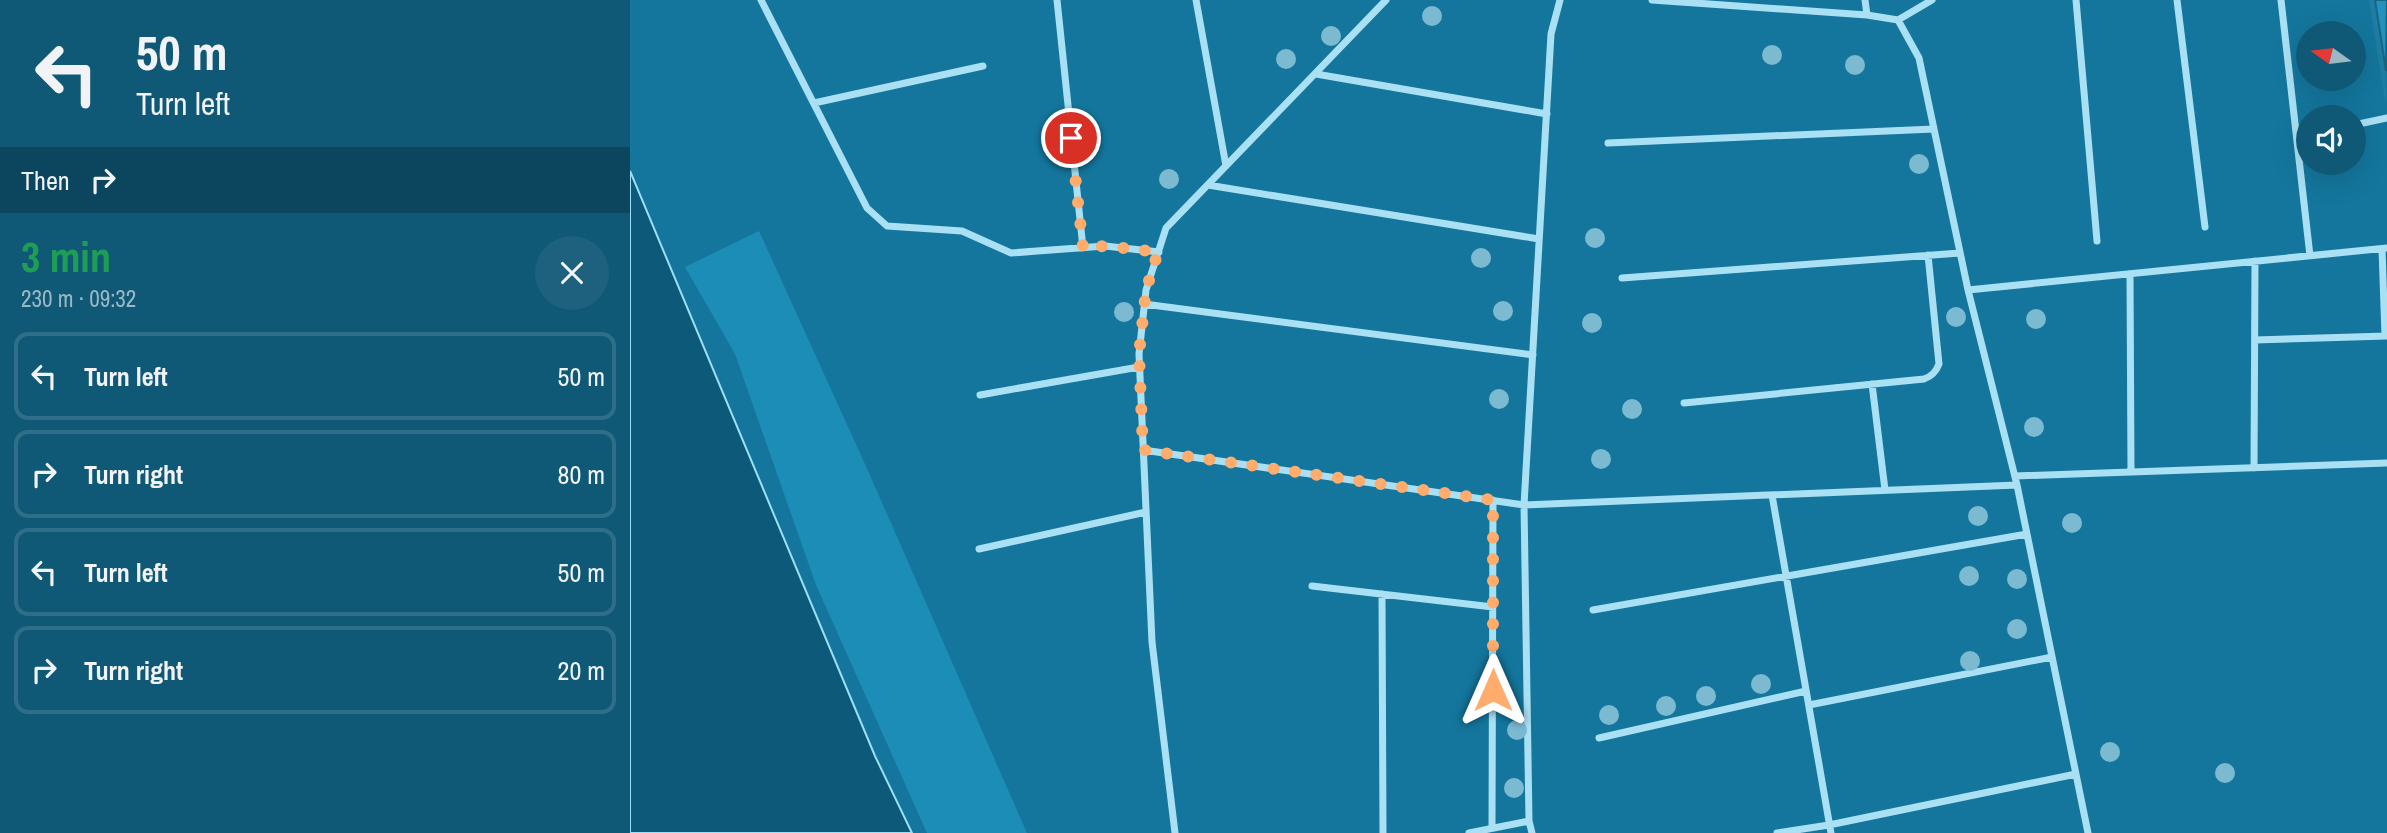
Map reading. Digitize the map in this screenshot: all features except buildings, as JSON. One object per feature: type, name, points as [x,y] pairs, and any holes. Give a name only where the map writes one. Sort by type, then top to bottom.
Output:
[{"type":"street","points":[[761,0],[867,208],[887,226],[962,231],[1011,253],[1105,246],[1158,252]]},
{"type":"street","points":[[1057,0],[1083,248]]},
{"type":"street","points":[[1196,0],[1226,166]]},
{"type":"street","points":[[1175,833],[1152,642],[1139,367],[1146,290],[1167,228],[1386,0]]},
{"type":"street","points":[[1532,833],[1529,821],[1524,505],[1551,34],[1560,0]]},
{"type":"street","points":[[1651,0],[1766,4],[1898,20],[1932,0]]},
{"type":"street","points":[[1865,0],[1867,15]]},
{"type":"street","points":[[2076,0],[2097,241]]},
{"type":"street","points":[[2177,0],[2205,227]]},
{"type":"street","points":[[2281,0],[2310,256]]},
{"type":"street","points":[[1898,20],[1919,58],[1968,290],[2016,481],[2088,833]]},
{"type":"street","points":[[814,103],[983,66]]},
{"type":"street","points":[[1316,74],[1547,114]]},
{"type":"street","points":[[2366,122],[2387,118]]},
{"type":"street","points":[[1608,143],[1934,129]]},
{"type":"street","points":[[1208,185],[1539,239]]},
{"type":"street","points":[[1968,290],[2384,249],[2386,336],[2255,340]]},
{"type":"street","points":[[1622,278],[1960,253]]},
{"type":"street","points":[[1684,403],[1924,379],[1937,370],[1938,364],[1928,255]]},
{"type":"street","points":[[2254,468],[2255,261]]},
{"type":"street","points":[[2130,274],[2131,472]]},
{"type":"street","points":[[1144,304],[1533,355]]},
{"type":"street","points":[[980,395],[1139,367]]},
{"type":"street","points":[[1872,384],[1885,490]]},
{"type":"street","points":[[1143,450],[1524,505],[1885,490],[2131,472],[2387,464]]},
{"type":"street","points":[[1772,495],[1830,829]]},
{"type":"street","points":[[1492,828],[1493,500]]},
{"type":"street","points":[[979,549],[1146,512]]},
{"type":"street","points":[[1593,610],[2027,534]]},
{"type":"street","points":[[1312,586],[1493,607]]},
{"type":"street","points":[[1381,594],[1383,833]]},
{"type":"street","points":[[1809,705],[2052,657]]},
{"type":"street","points":[[1599,738],[1806,691]]},
{"type":"street","points":[[1777,833],[1830,829],[2076,774]]},
{"type":"street","points":[[1469,833],[1529,821]]},
{"type":"shaded area","points":[[630,171],[875,756],[912,833],[630,833]]},
{"type":"shaded area","points":[[759,231],[1027,833],[927,833],[816,585],[735,354],[685,267]]},
{"type":"route","points":[[1071,138],[1083,248],[1105,246],[1158,252],[1146,290],[1139,354],[1143,450],[1493,500],[1493,690]]}]
